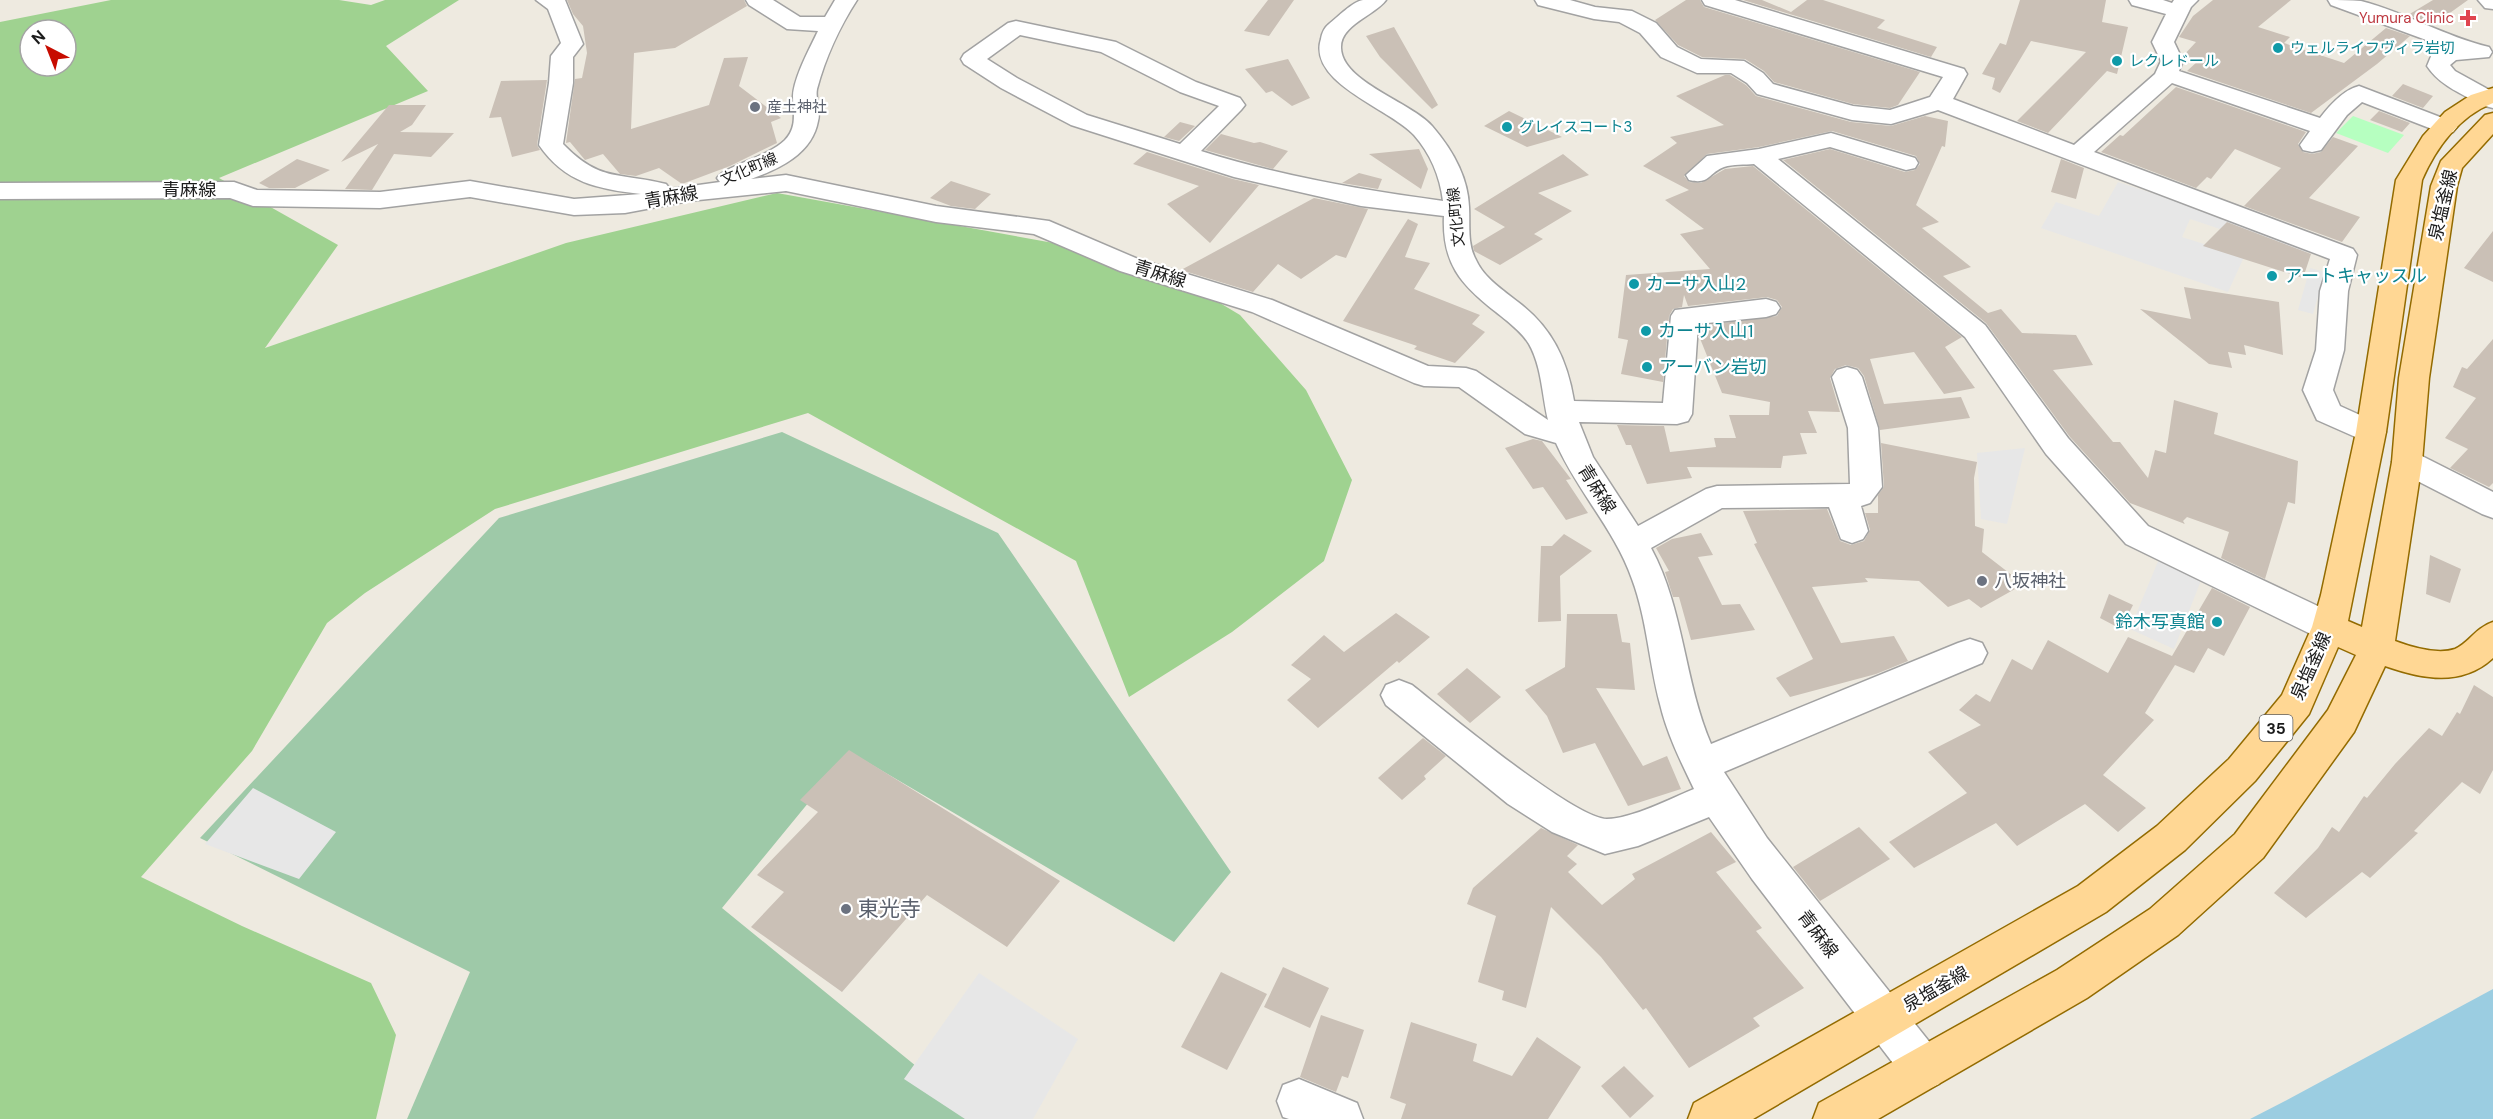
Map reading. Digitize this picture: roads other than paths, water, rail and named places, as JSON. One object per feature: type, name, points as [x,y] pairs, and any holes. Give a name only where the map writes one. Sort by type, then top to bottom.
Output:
[{"type":"main road","name":"泉塩釜線","points":[[1710,1119],[2092,899],[2171,838],[2242,770],[2296,704],[2329,627],[2359,495],[2371,432],[2409,180],[2417,160],[2445,127],[2464,111],[2491,103]]},
{"type":"main road","name":"泉塩釜線","points":[[1835,1119],[2072,984],[2164,922],[2249,846],[2341,721],[2376,648],[2407,462],[2414,378],[2428,272],[2444,186],[2450,165],[2491,103]]},
{"type":"main road","points":[[2329,627],[2376,648],[2422,664],[2461,662],[2493,636]]},
{"type":"street","points":[[547,0],[557,5],[572,44],[562,56],[561,83],[551,145],[572,167],[604,182],[689,193]]},
{"type":"street","points":[[758,0],[795,24],[833,24]]},
{"type":"street","name":"文化町線","points":[[689,193],[761,167],[785,153],[799,138],[807,120],[805,93],[833,24],[846,0]]},
{"type":"street","name":"文化町線","points":[[1375,0],[1334,31],[1330,38],[1329,50],[1333,63],[1345,77],[1397,108],[1426,134],[1452,179],[1457,245],[1462,260],[1478,282],[1521,317],[1540,339],[1551,360],[1559,386],[1564,424]]},
{"type":"street","points":[[1546,0],[1594,13],[1624,16],[1648,28],[1669,52],[1697,66],[1736,66],[1755,78],[1765,89],[1852,113],[1891,117],[1940,102],[2344,255],[2334,291],[2330,350],[2318,390],[2328,413],[2371,432]]},
{"type":"street","points":[[1713,0],[1956,74],[1940,102]]},
{"type":"street","points":[[2079,153],[2149,93],[2167,74],[2172,61],[2163,42],[2183,5],[2140,0]]},
{"type":"street","points":[[2339,0],[2483,51]]},
{"type":"street","points":[[2489,0],[2493,3]]},
{"type":"street","points":[[1185,153],[1233,105],[1232,103],[1188,87],[1108,47],[1016,28],[972,59],[1009,83],[1078,120],[1185,153],[1273,180],[1317,190],[1456,210]]},
{"type":"street","points":[[2483,51],[2452,54],[2440,59],[2438,66],[2447,76],[2491,103]]},
{"type":"street","points":[[2167,74],[2318,136],[2339,110],[2379,79]]},
{"type":"street","points":[[2359,93],[2445,127]]},
{"type":"street","points":[[1698,175],[1716,160],[1759,156],[1831,140],[1906,163]]},
{"type":"street","points":[[1759,156],[1975,331],[2057,446],[2137,535],[2329,627]]},
{"type":"street","name":"青麻線","points":[[0,191],[234,190],[253,198],[380,200],[470,189],[574,207],[625,205],[689,193],[786,183],[936,214],[1040,227],[1129,265],[1262,306],[1424,376],[1467,378],[1536,427],[1564,424],[1583,470],[1632,544],[1649,579],[1679,708],[1709,781],[1764,864],[1924,1069]]},
{"type":"street","points":[[1564,424],[1677,414],[1685,316],[1766,308]]},
{"type":"street","points":[[1632,544],[1717,498],[1859,495],[1866,487],[1863,428],[1847,377]]},
{"type":"street","points":[[2407,462],[2493,506]]},
{"type":"street","points":[[1842,496],[1852,531]]},
{"type":"street","points":[[1399,694],[1521,792],[1566,820],[1605,837],[1638,829],[1709,781],[1970,653]]},
{"type":"street","points":[[1299,1101],[1341,1119]]},
{"type":"water","points":[[2493,989],[2493,1119],[2250,1119],[2285,1101]]},
{"type":"place","name":"Yumura Clinic","points":[[2468,18]]},
{"type":"place","name":"ウェルライフヴィラ岩切","points":[[2278,48]]},
{"type":"place","name":"レクレドール","points":[[2117,61]]},
{"type":"place","name":"産土神社","points":[[755,107]]},
{"type":"place","name":"グレイスコート3","points":[[1507,127]]},
{"type":"place","name":"アートキャッスル","points":[[2272,276]]},
{"type":"place","name":"カーサ入山2","points":[[1634,284]]},
{"type":"place","name":"カーサ入山1","points":[[1646,331]]},
{"type":"place","name":"アーバン岩切","points":[[1647,367]]},
{"type":"place","name":"八坂神社","points":[[1982,581]]},
{"type":"place","name":"鈴木写真館","points":[[2217,622]]},
{"type":"place","name":"東光寺","points":[[846,909]]}]
